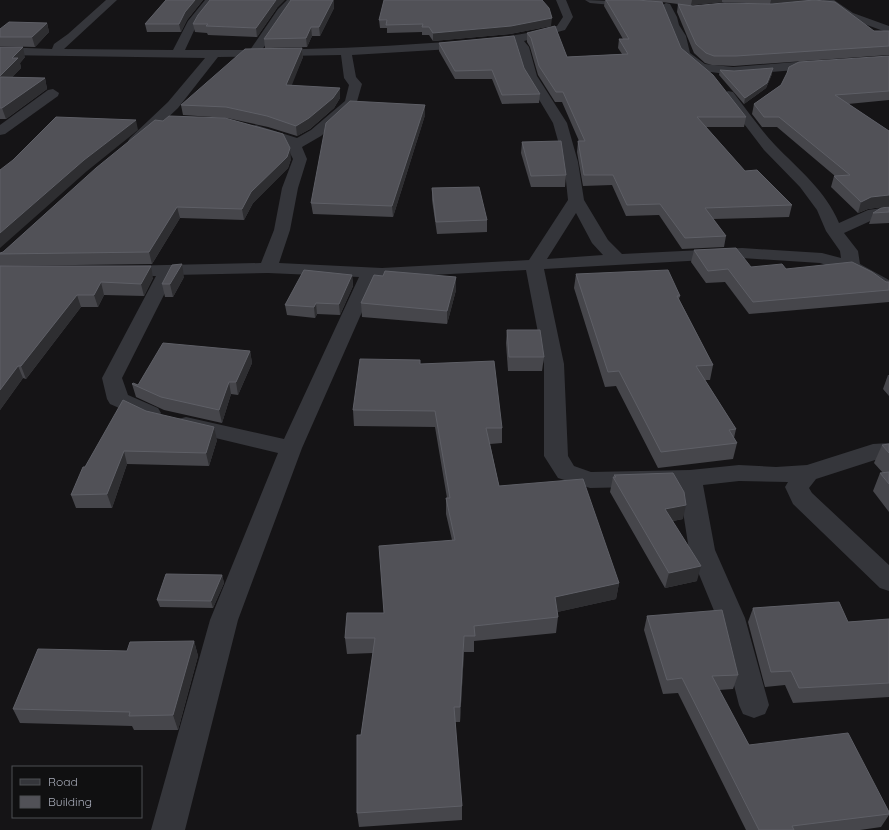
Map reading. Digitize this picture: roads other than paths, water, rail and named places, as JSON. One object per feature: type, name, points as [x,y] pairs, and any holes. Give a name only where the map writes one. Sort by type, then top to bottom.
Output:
[{"type":"street","points":[[58,53],[58,46],[72,36],[112,0]]},
{"type":"street","points":[[178,53],[193,21],[210,0]]},
{"type":"street","points":[[253,54],[282,11],[293,0]]},
{"type":"street","points":[[0,51],[58,53],[253,54],[346,52],[517,39],[561,28],[568,17],[561,0],[569,0]]},
{"type":"street","points":[[590,0],[660,6],[672,17],[673,25],[680,36],[685,54],[704,68],[748,110],[769,147],[805,184],[825,209],[834,231],[849,251],[851,267]]},
{"type":"street","points":[[829,5],[852,2]]},
{"type":"street","points":[[829,5],[849,15],[889,30]]},
{"type":"street","points":[[517,39],[523,47],[531,76],[560,123],[571,162],[576,200],[601,243],[618,261]]},
{"type":"street","points":[[294,146],[316,133],[351,102],[356,84],[350,78],[346,52]]},
{"type":"street","points":[[126,148],[173,105],[215,53]]},
{"type":"street","points":[[704,68],[733,71],[833,63]]},
{"type":"street","points":[[780,80],[780,73],[795,66]]},
{"type":"street","points":[[0,131],[53,93]]},
{"type":"street","points":[[158,120],[174,121]]},
{"type":"street","points":[[242,126],[291,140],[300,159],[290,188],[282,230],[268,268]]},
{"type":"street","points":[[576,200],[534,265],[554,364],[556,456],[566,472],[590,480],[690,478],[739,473],[776,475],[808,473],[873,452],[889,451]]},
{"type":"street","points":[[834,231],[874,213],[889,212]]},
{"type":"street","points":[[105,272],[268,268],[370,273],[618,261],[742,253],[822,258],[851,267],[875,279],[889,289]]},
{"type":"street","points":[[168,270],[112,378],[118,399],[158,417],[290,448]]},
{"type":"street","points":[[168,830],[224,620],[290,448],[370,273]]},
{"type":"street","points":[[808,473],[797,487],[802,498],[889,581]]},
{"type":"street","points":[[690,478],[702,550],[731,618],[754,705]]}]
